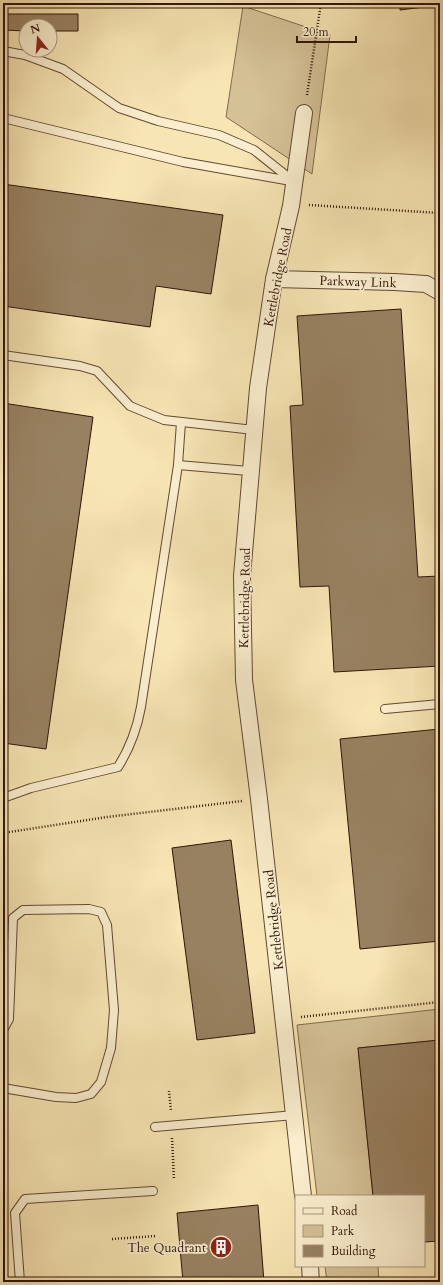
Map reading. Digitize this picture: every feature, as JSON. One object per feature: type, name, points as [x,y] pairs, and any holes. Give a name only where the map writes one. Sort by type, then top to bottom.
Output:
[{"type":"street","name":"Kettlebridge Road","points":[[303,1195],[259,799],[244,680],[242,576],[254,430],[274,279],[291,206],[293,181],[304,113]]},
{"type":"street","name":"Parkway Link","points":[[274,279],[426,284],[440,292]]},
{"type":"street","points":[[310,1267],[311,1282]]},
{"type":"lane","points":[[3,52],[25,55],[63,69],[119,108],[158,121],[219,135],[254,150],[293,181]]},
{"type":"lane","points":[[3,118],[183,162],[293,181]]},
{"type":"lane","points":[[3,355],[80,366],[97,371],[130,406],[164,420],[254,430]]},
{"type":"lane","points":[[3,798],[31,788],[118,767],[130,748],[138,723],[178,465],[181,422]]},
{"type":"lane","points":[[178,465],[250,471]]},
{"type":"lane","points":[[385,709],[440,704]]},
{"type":"lane","points":[[3,1030],[9,1019],[13,918],[23,910],[89,909],[101,912],[107,925],[114,1010],[111,1048],[101,1082],[91,1094],[76,1098],[56,1097],[3,1088]]},
{"type":"lane","points":[[156,1127],[295,1115]]},
{"type":"lane","points":[[20,1282],[15,1213],[25,1199],[153,1192]]},
{"type":"path","points":[[304,113],[319,25],[321,3]]},
{"type":"path","points":[[291,206],[440,213]]},
{"type":"path","points":[[3,833],[107,817],[259,799]]},
{"type":"path","points":[[284,1019],[440,1002]]},
{"type":"path","points":[[112,1239],[156,1236]]},
{"type":"green space","points":[[243,6],[330,35],[312,174],[226,117]]},
{"type":"green space","points":[[440,1009],[440,1040],[358,1048],[373,1195],[317,1195],[297,1025]]},
{"type":"green space","points":[[325,1267],[378,1267],[379,1282],[327,1282]]},
{"type":"building","points":[[400,3],[440,3],[440,5],[400,10]]},
{"type":"building","points":[[3,14],[78,14],[78,31],[58,31],[58,18],[18,18],[18,31],[3,30]]},
{"type":"building","points":[[3,184],[223,215],[211,294],[156,286],[150,327],[3,306]]},
{"type":"building","points":[[401,309],[418,577],[440,576],[440,666],[334,672],[329,586],[300,587],[290,406],[303,405],[297,316]]},
{"type":"building","points":[[3,403],[93,417],[46,749],[3,743]]},
{"type":"building","points":[[439,729],[440,941],[360,949],[340,739]]},
{"type":"building","points":[[231,840],[255,1033],[197,1040],[172,848]]},
{"type":"building","points":[[440,1040],[440,1241],[425,1242],[425,1195],[373,1195],[358,1048]]},
{"type":"building","name":"The Quadrant","points":[[258,1205],[264,1282],[183,1282],[177,1213]]},
{"type":"place","name":"The Quadrant","points":[[221,1247]]}]
